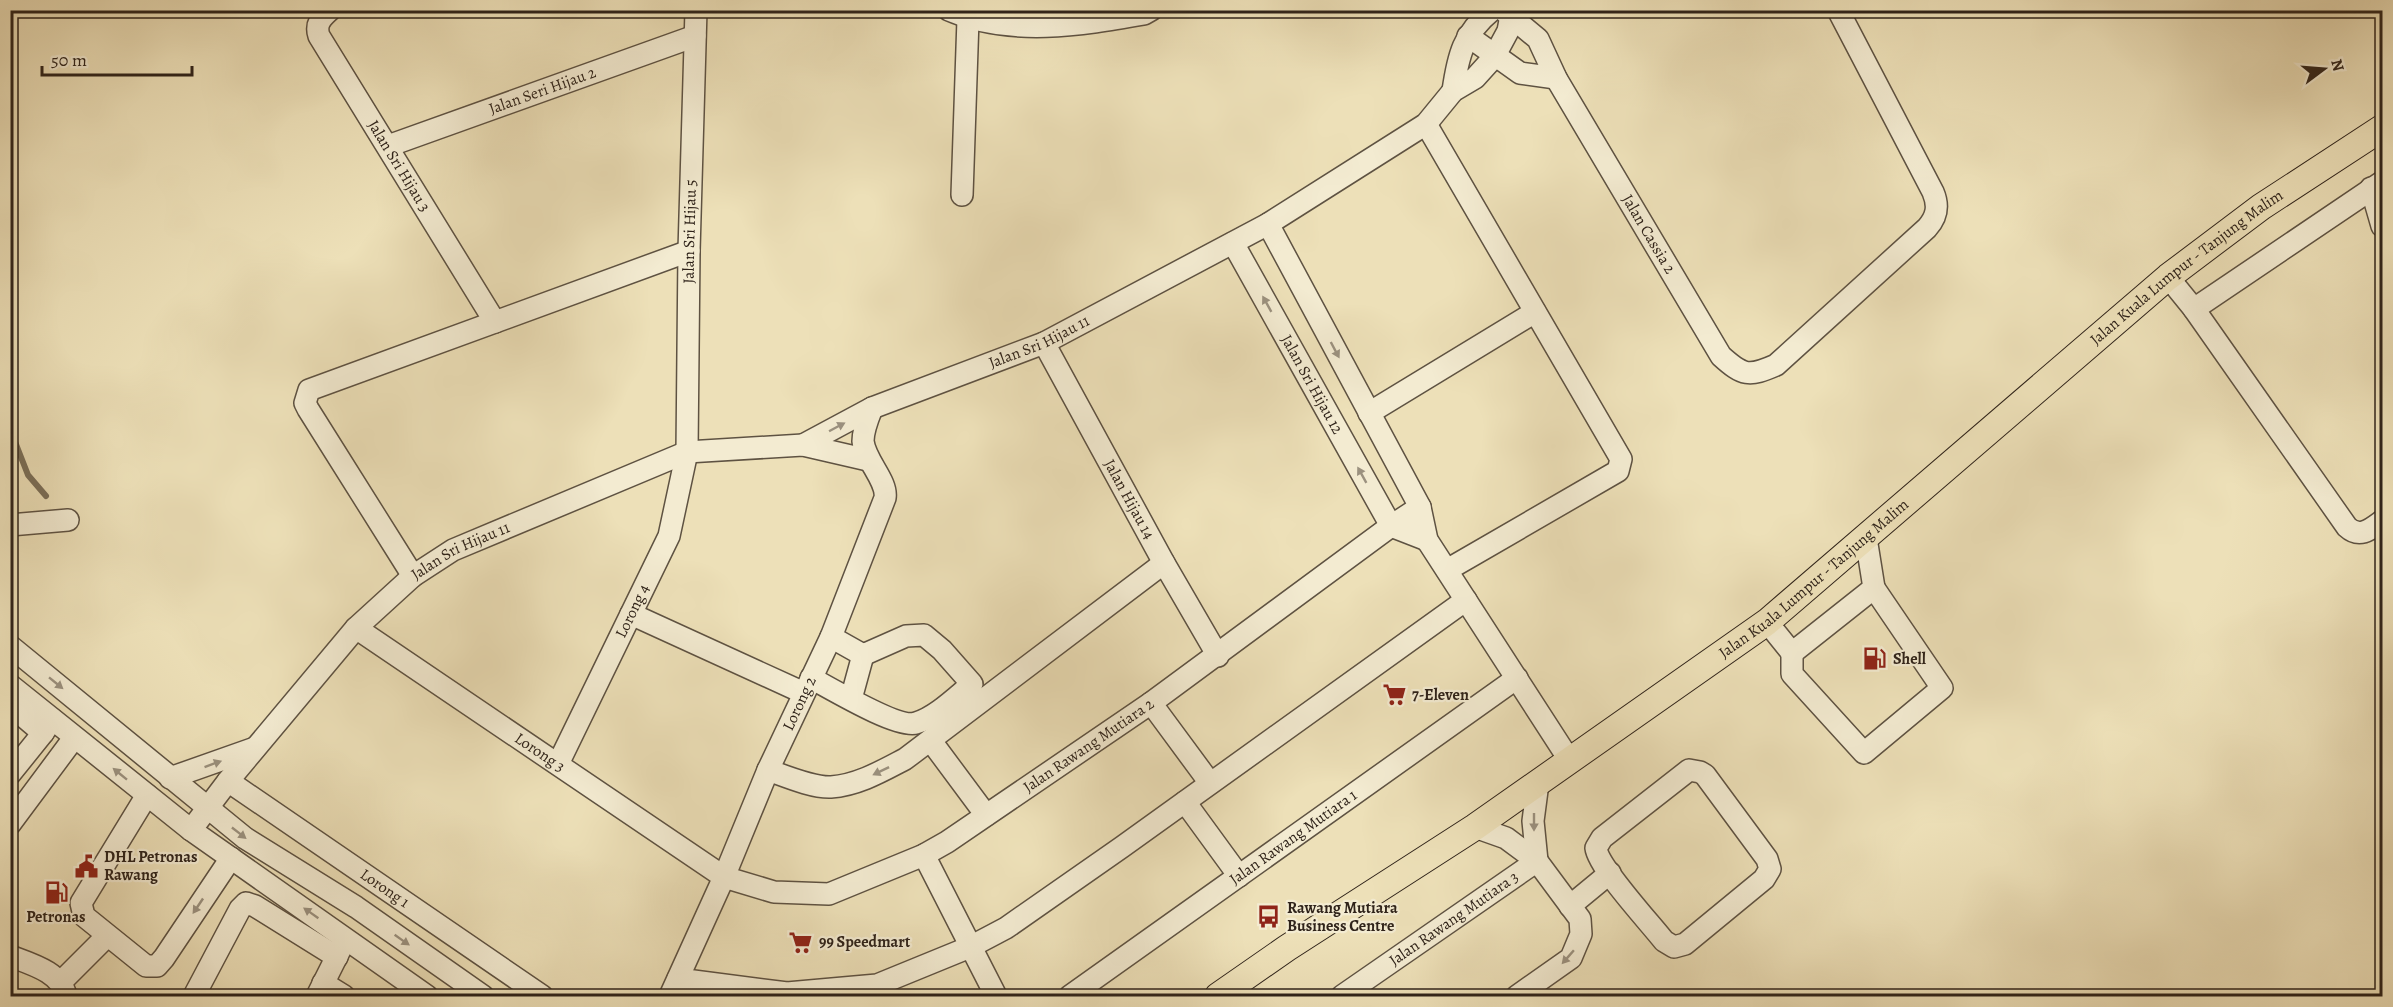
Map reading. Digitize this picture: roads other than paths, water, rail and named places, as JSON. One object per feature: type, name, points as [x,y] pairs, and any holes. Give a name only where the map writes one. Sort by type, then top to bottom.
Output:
[{"type":"main road","name":"Jalan Kuala Lumpur - Tanjung Malim","points":[[1218,996],[1287,948],[1475,827],[1767,622],[2168,277],[2261,207],[2382,128]]},
{"type":"street","name":"Jalan Sri Hijau 3","points":[[330,10],[319,22],[317,32],[319,36],[495,322]]},
{"type":"street","name":"Jalan Sri Hijau 5","points":[[687,452],[689,251],[696,10]]},
{"type":"street","points":[[962,195],[958,15],[1038,27],[1091,23],[1144,14],[1151,10]]},
{"type":"street","name":"Jalan Cassia 2","points":[[1505,12],[1538,39],[1556,78],[1721,356],[1736,370],[1755,374],[1776,365],[1927,228],[1935,215],[1936,199],[1933,192],[1838,10]]},
{"type":"street","points":[[1505,12],[1508,31],[1494,57],[1475,78],[1453,91],[1457,61],[1468,36],[1505,12]]},
{"type":"street","name":"Jalan Seri Hijau 2","points":[[388,146],[695,36]]},
{"type":"street","points":[[1468,36],[1494,57],[1520,73],[1556,78]]},
{"type":"street","name":"Jalan Sri Hijau 11","points":[[803,445],[872,408],[1044,343],[1268,224],[1426,124],[1453,91]]},
{"type":"street","points":[[1426,124],[1621,459],[1618,471],[1447,570]]},
{"type":"street","points":[[2194,309],[2377,185],[2382,226]]},
{"type":"street","points":[[1268,224],[1420,507],[1427,540],[1570,761]]},
{"type":"street","name":"Jalan Sri Hijau 12","points":[[1233,243],[1391,526]]},
{"type":"street","points":[[412,576],[308,409],[306,396],[309,390],[689,251]]},
{"type":"street","points":[[2168,277],[2194,309],[2347,527],[2357,534],[2382,521]]},
{"type":"street","points":[[1369,413],[1535,312]]},
{"type":"street","name":"Jalan Hijau 14","points":[[1044,343],[1164,563],[1218,656]]},
{"type":"street","name":"Lorong 2","points":[[674,988],[724,877],[768,770],[831,637],[885,495],[885,488],[868,460],[863,440],[865,426],[872,408]]},
{"type":"street","name":"Jalan Sri Hijau 11","points":[[191,830],[228,781],[356,628],[412,576],[453,550],[687,452],[803,445],[868,460]]},
{"type":"street","name":"Lorong 4","points":[[558,764],[669,536],[687,452]]},
{"type":"street","name":"Jalan Rawang Mutiara 2","points":[[724,877],[774,892],[829,894],[924,855],[947,842],[1218,656],[1391,526],[1420,507]]},
{"type":"street","points":[[10,525],[68,520]]},
{"type":"street","points":[[1391,526],[1427,540]]},
{"type":"street","points":[[1767,622],[1792,653],[1792,674],[1864,753],[1942,688],[1874,588],[1866,538]]},
{"type":"street","points":[[768,770],[797,780],[830,787],[864,779],[906,759],[1164,563]]},
{"type":"street","points":[[1792,653],[1874,588]]},
{"type":"street","points":[[674,988],[787,993],[877,985],[970,947],[1006,928],[1466,600]]},
{"type":"street","points":[[632,614],[808,686],[851,699],[896,722],[914,724],[940,709],[972,684],[942,650],[924,635],[906,636],[863,656],[851,699]]},
{"type":"street","name":"Lorong 3","points":[[356,628],[724,877]]},
{"type":"street","points":[[831,637],[863,656]]},
{"type":"street","points":[[10,646],[245,838],[357,907],[483,996]]},
{"type":"street","name":"Jalan Rawang Mutiara 1","points":[[1070,996],[1517,678]]},
{"type":"street","points":[[10,685],[48,726]]},
{"type":"street","points":[[1151,703],[1210,783]]},
{"type":"street","points":[[10,705],[74,738],[191,830],[427,996]]},
{"type":"street","points":[[10,774],[48,726]]},
{"type":"street","points":[[10,824],[74,738]]},
{"type":"street","points":[[931,741],[986,815]]},
{"type":"street","points":[[170,778],[256,748]]},
{"type":"street","points":[[1689,770],[1700,772],[1705,776],[1767,859],[1770,869],[1764,879],[1694,937],[1674,947],[1664,941],[1610,873],[1597,853],[1598,842],[1689,770]]},
{"type":"street","name":"Lorong 1","points":[[228,781],[542,996]]},
{"type":"street","points":[[1537,861],[1533,821],[1538,783]]},
{"type":"street","points":[[147,795],[81,903],[84,916],[146,966],[157,966],[231,858]]},
{"type":"street","points":[[1185,802],[1239,876]]},
{"type":"street","points":[[1475,827],[1506,838],[1537,861],[1580,919],[1581,934],[1571,957],[1517,996]]},
{"type":"street","points":[[924,855],[996,996]]},
{"type":"street","name":"Jalan Rawang Mutiara 3","points":[[1342,996],[1537,861]]},
{"type":"street","points":[[1570,906],[1610,873]]},
{"type":"street","points":[[194,996],[240,909],[246,903],[255,906],[337,957]]},
{"type":"street","points":[[10,956],[37,967],[64,989],[107,936]]},
{"type":"street","points":[[344,996],[320,990],[346,938]]},
{"type":"waterway","points":[[10,429],[28,475],[46,496]]},
{"type":"place","name":"Shell","points":[[1875,659]]},
{"type":"place","name":"7-Eleven","points":[[1394,695]]},
{"type":"place","name":"DHL Petronas Rawang","points":[[86,866]]},
{"type":"place","name":"Petronas","points":[[56,892]]},
{"type":"place","name":"Rawang Mutiara Business Centre","points":[[1269,917]]},
{"type":"place","name":"99 Speedmart","points":[[801,942]]}]
